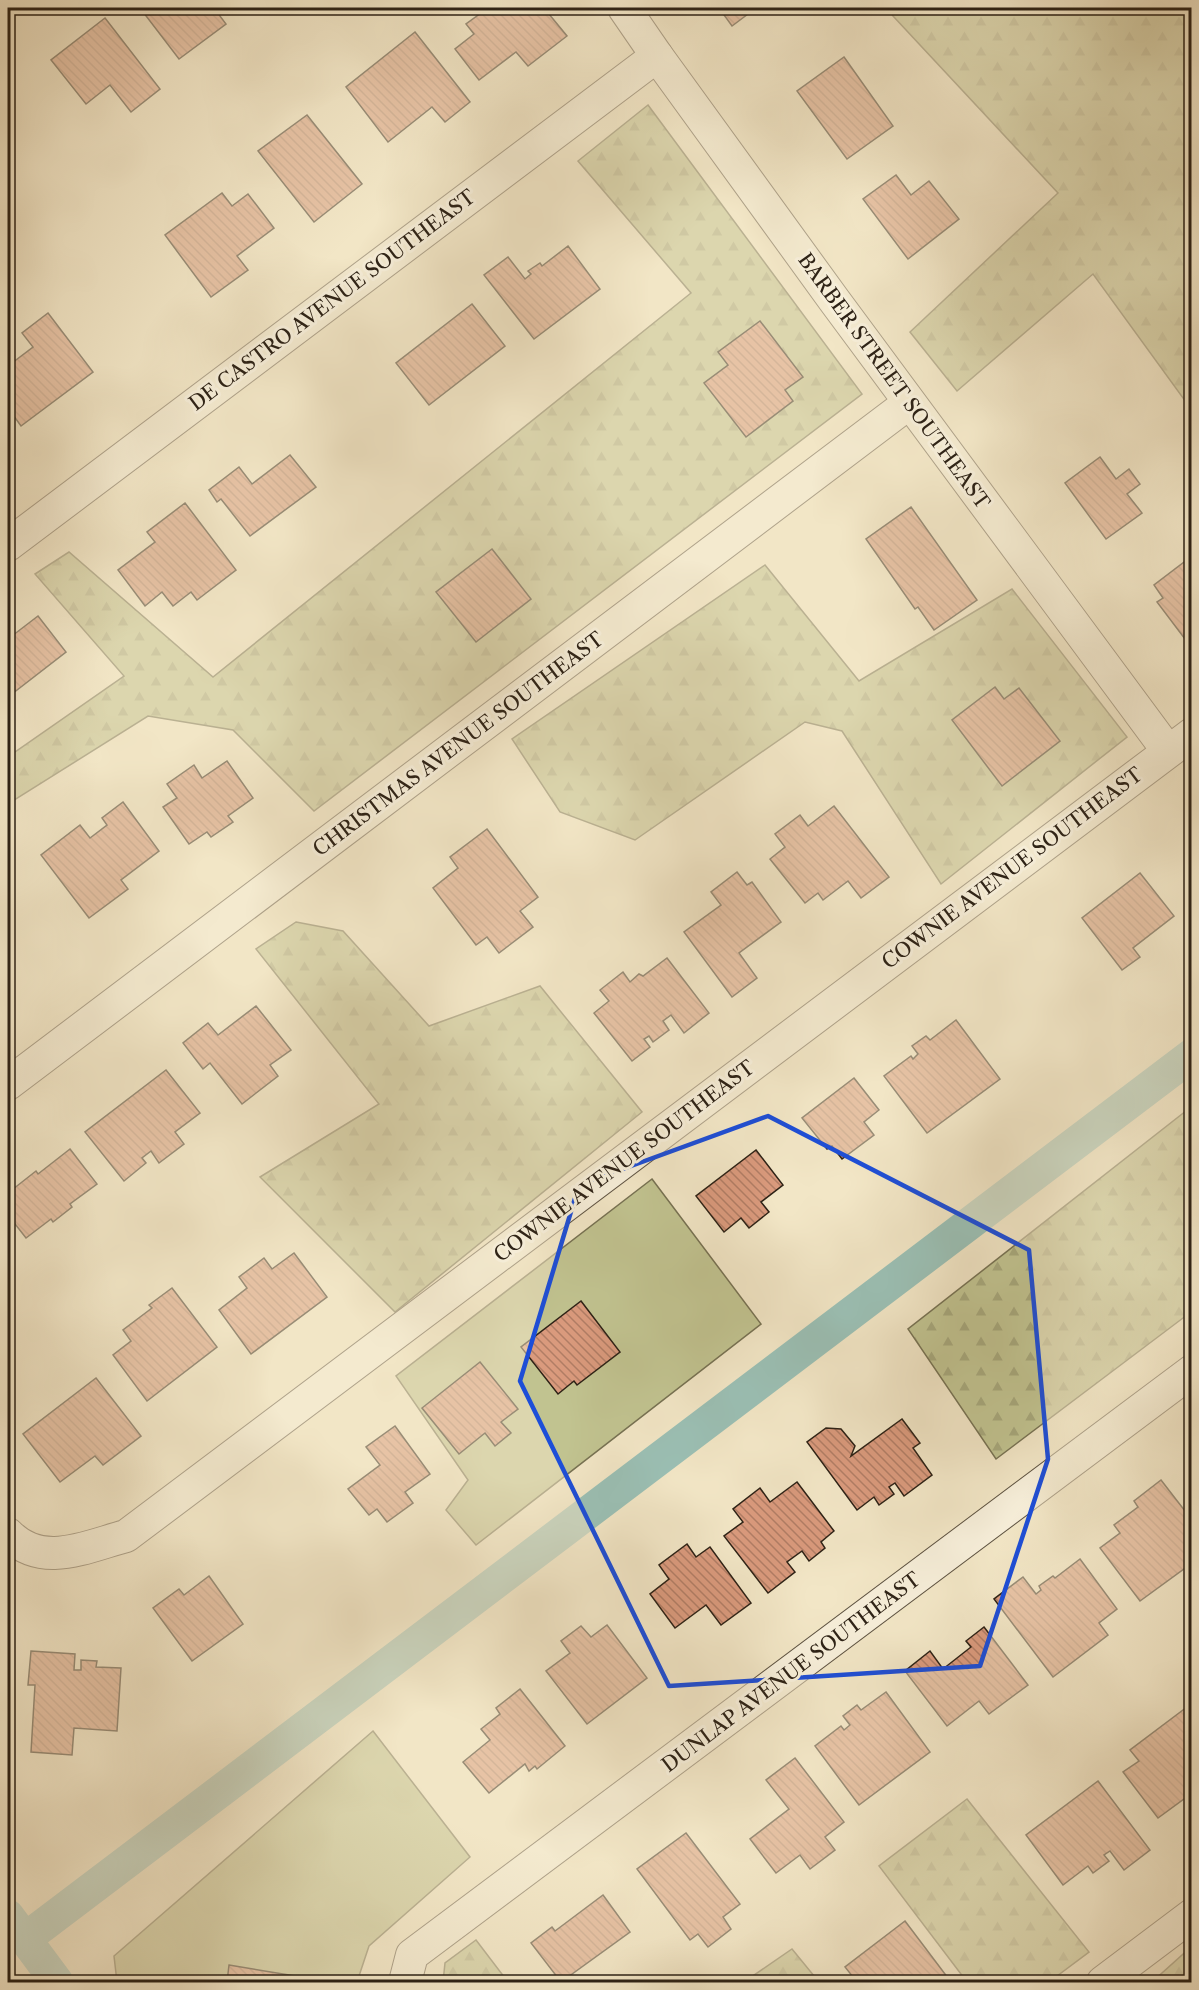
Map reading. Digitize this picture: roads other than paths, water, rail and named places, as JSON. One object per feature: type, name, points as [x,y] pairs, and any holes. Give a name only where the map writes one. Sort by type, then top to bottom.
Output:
[{"type":"street","name":"BARBER STREET SOUTHEAST","points":[[624,8],[909,403],[1180,742]]},
{"type":"street","name":"DE CASTRO AVENUE SOUTHEAST","points":[[8,544],[657,56]]},
{"type":"street","name":"CHRISTMAS AVENUE SOUTHEAST","points":[[8,1084],[909,403]]},
{"type":"street","name":"COWNIE AVENUE SOUTHEAST","points":[[8,1534],[32,1551],[42,1554],[56,1554],[126,1536],[1180,742]]},
{"type":"street","name":"DUNLAP AVENUE SOUTHEAST","points":[[405,1983],[412,1955],[1191,1371]]},
{"type":"street","points":[[1102,1983],[1191,1916]]},
{"type":"waterway","points":[[25,1939],[1192,1055]]},
{"type":"waterway","points":[[8,1916],[57,1982]]}]
